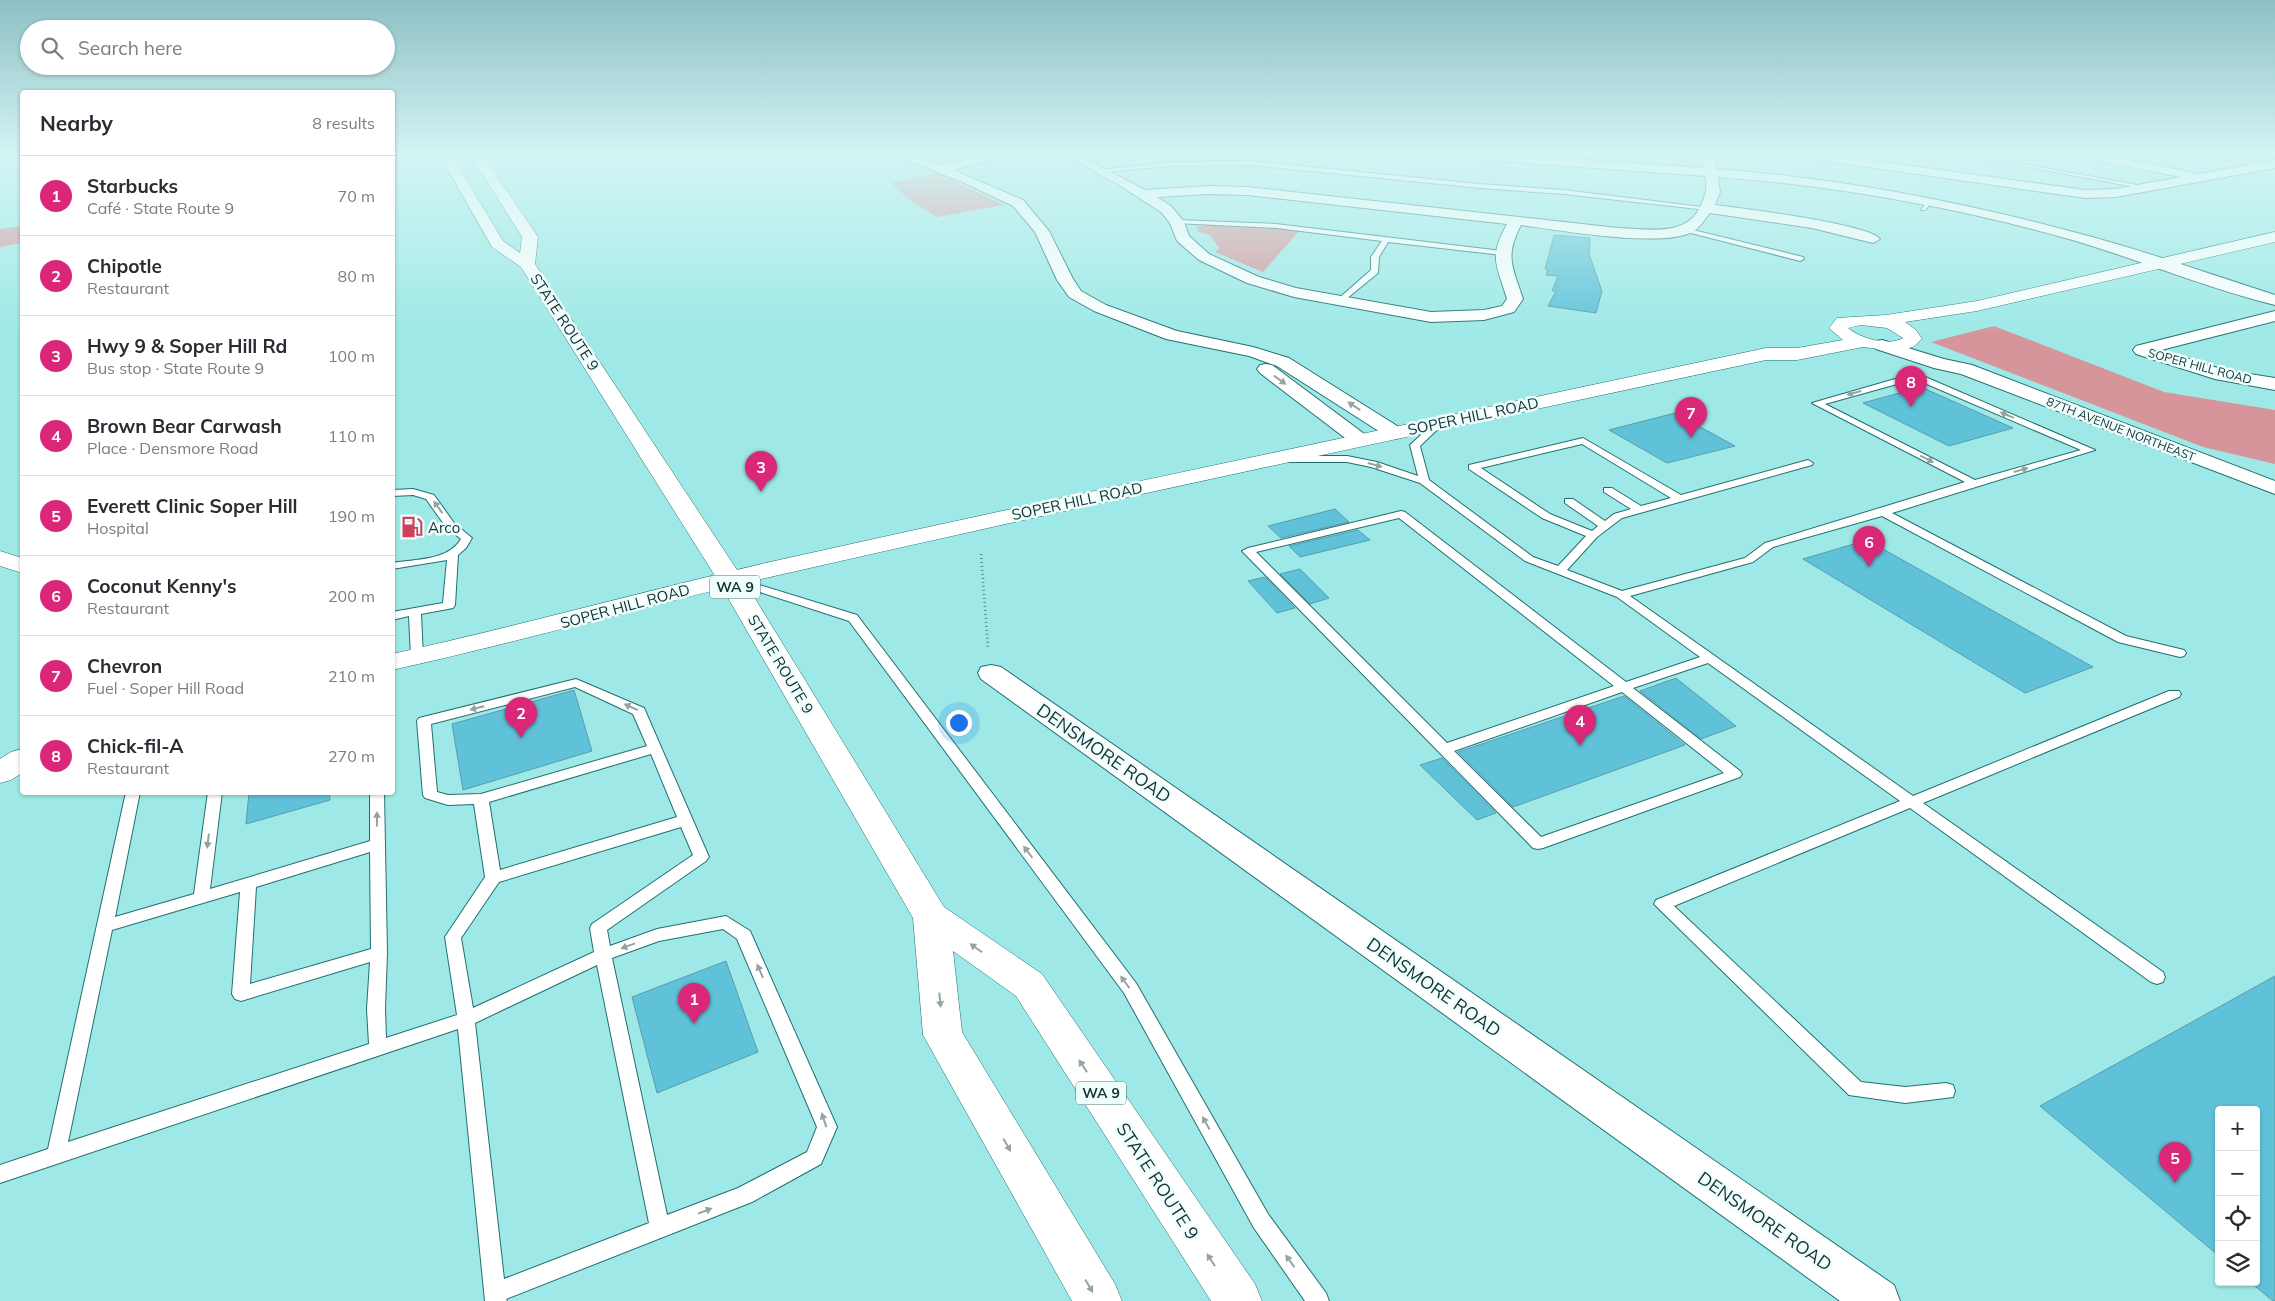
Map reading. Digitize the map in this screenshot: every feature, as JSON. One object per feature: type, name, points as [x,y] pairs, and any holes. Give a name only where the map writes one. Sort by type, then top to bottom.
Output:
[{"type":"main road","name":"STATE ROUTE 9","points":[[480,215],[497,244],[527,264],[730,579],[932,917],[1029,985],[1238,1301]]},
{"type":"main road","name":"STATE ROUTE 9","points":[[516,215],[530,237],[527,264]]},
{"type":"main road","points":[[1766,354],[1780,345],[1827,335],[1838,328],[1843,322],[1908,318],[1952,307],[1977,306],[2275,237]]},
{"type":"main road","points":[[1838,328],[1848,337],[1863,342],[1882,345],[1903,345],[1916,328],[1971,313],[1977,306]]},
{"type":"main road","points":[[1873,321],[1897,326],[1911,336]]},
{"type":"main road","points":[[1766,354],[1797,354],[1863,342]]},
{"type":"main road","name":"SOPER HILL ROAD","points":[[405,659],[514,634],[730,579],[1395,432],[1766,354]]},
{"type":"main road","points":[[0,558],[20,565]]},
{"type":"main road","points":[[0,773],[20,760]]},
{"type":"main road","name":"STATE ROUTE 9","points":[[932,917],[943,1035],[1098,1301]]},
{"type":"street","points":[[1028,215],[1042,231],[1065,280],[1075,294],[1100,308],[1172,335],[1253,352],[1283,362],[1395,432]]},
{"type":"street","points":[[1171,215],[1177,222],[1182,238],[1204,257],[1226,269],[1294,292],[1340,302],[1432,317],[1484,315],[1508,309],[1516,299],[1501,262],[1504,242],[1516,221]]},
{"type":"street","points":[[1458,215],[1641,234],[1685,230],[1692,226],[1701,215]]},
{"type":"street","points":[[1754,215],[1839,228],[1873,239]]},
{"type":"street","points":[[1962,215],[2156,264],[2275,300]]},
{"type":"street","name":"SOPER HILL ROAD","points":[[2275,316],[2142,350],[2221,375],[2275,384]]},
{"type":"street","points":[[1911,336],[1957,360],[1966,369]]},
{"type":"street","points":[[1882,345],[1940,364],[1966,369]]},
{"type":"street","points":[[1241,351],[1360,440]]},
{"type":"street","name":"87TH AVENUE NORTHEAST","points":[[1966,369],[2275,488]]},
{"type":"street","name":"DENSMORE ROAD","points":[[990,673],[1878,1301]]},
{"type":"lane","points":[[1177,222],[1276,226],[1502,253]]},
{"type":"lane","points":[[1685,230],[1800,259]]},
{"type":"lane","points":[[1340,302],[1375,271],[1374,257],[1386,240]]},
{"type":"lane","points":[[1621,595],[1749,560],[1769,545],[2090,450],[1916,376],[1816,403],[1974,483]]},
{"type":"lane","points":[[1424,481],[1415,446],[1440,423]]},
{"type":"lane","points":[[1593,535],[1546,516],[1474,467],[1583,441],[1680,499]]},
{"type":"lane","points":[[1545,450],[1557,458]]},
{"type":"lane","points":[[1274,459],[1347,459],[1373,464],[1424,481],[1529,559],[1621,595],[2156,977]]},
{"type":"lane","points":[[1506,459],[1518,467]]},
{"type":"lane","points":[[1560,571],[1593,535],[1618,516],[1808,462]]},
{"type":"lane","points":[[1608,490],[1640,510]]},
{"type":"lane","points":[[395,493],[414,492],[430,497],[450,525],[468,538],[465,546],[453,555],[395,565]]},
{"type":"lane","points":[[1569,501],[1606,526]]},
{"type":"lane","points":[[1883,512],[2122,639],[2180,653]]},
{"type":"lane","points":[[1402,514],[1626,688],[1734,774],[1538,844],[1248,551],[1402,514]]},
{"type":"lane","points":[[395,615],[449,605],[453,555]]},
{"type":"lane","points":[[730,579],[853,618],[1130,988],[1261,1221],[1318,1301]]},
{"type":"lane","points":[[405,659],[415,612]]},
{"type":"lane","points":[[1444,749],[1709,658]]},
{"type":"lane","points":[[655,748],[481,798],[448,800],[430,795],[424,721],[576,683],[639,711],[655,748],[686,820],[701,857],[598,928],[660,1228]]},
{"type":"lane","points":[[1946,1091],[1905,1094],[1856,1089],[1662,904],[2174,694]]},
{"type":"lane","points":[[56,1155],[132,795]]},
{"type":"lane","points":[[201,897],[215,795]]},
{"type":"lane","points":[[377,795],[376,845],[379,953],[376,1008],[378,1048]]},
{"type":"lane","points":[[481,798],[494,878]]},
{"type":"lane","points":[[0,1174],[466,1019],[603,955],[657,936],[726,922],[744,935],[827,1126],[814,1158],[745,1195],[660,1228],[495,1297],[466,1019],[453,937],[494,878],[686,820]]},
{"type":"lane","points":[[105,926],[376,845]]},
{"type":"lane","points":[[248,883],[242,994],[379,953]]},
{"type":"path","points":[[981,554],[990,673]]},
{"type":"shaded area","points":[[933,215],[950,215],[937,217]]},
{"type":"shaded area","points":[[1244,225],[1300,230],[1263,272],[1215,252],[1219,248],[1210,235],[1199,232],[1196,226]]},
{"type":"shaded area","points":[[20,226],[20,243],[0,247],[0,229]]},
{"type":"shaded area","points":[[1994,326],[2164,392],[2275,410],[2275,464],[2203,447],[1931,342]]},
{"type":"building","points":[[1554,235],[1590,238],[1589,254],[1602,291],[1596,313],[1548,306],[1556,291],[1552,291],[1558,276],[1546,275],[1548,270],[1545,269]]},
{"type":"building","points":[[1921,387],[2013,428],[1949,446],[1863,403]]},
{"type":"building","points":[[1675,413],[1735,446],[1667,463],[1609,430]]},
{"type":"building","points":[[1335,509],[1349,522],[1281,538],[1268,526]]},
{"type":"building","points":[[1358,530],[1370,540],[1300,557],[1289,546]]},
{"type":"building","points":[[1867,540],[2093,667],[2025,693],[1803,559]]},
{"type":"building","points":[[1300,569],[1329,598],[1310,604],[1280,574]]},
{"type":"building","points":[[1265,577],[1295,608],[1277,613],[1248,581]]},
{"type":"building","points":[[1676,678],[1736,726],[1701,739],[1640,691]]},
{"type":"building","points":[[574,690],[592,751],[463,790],[452,724]]},
{"type":"building","points":[[1624,696],[1685,745],[1513,807],[1458,752]]},
{"type":"building","points":[[1442,758],[1496,813],[1477,820],[1420,765]]},
{"type":"building","points":[[249,795],[329,795],[330,800],[246,824]]},
{"type":"building","points":[[726,961],[758,1052],[657,1093],[632,997]]},
{"type":"building","points":[[2275,976],[2275,1301],[2255,1286],[2260,1286],[2260,1106],[2215,1106],[2215,1253],[2040,1106]]},
{"type":"place","name":"Chick-fil-A","points":[[1911,407]]},
{"type":"place","name":"Chevron","points":[[1691,438]]},
{"type":"place","name":"Hwy 9 & Soper Hill Rd","points":[[761,492]]},
{"type":"place","name":"Arco","points":[[412,527]]},
{"type":"place","name":"Coconut Kenny's","points":[[1869,567]]},
{"type":"place","name":"Chipotle","points":[[521,738]]},
{"type":"place","name":"Brown Bear Carwash","points":[[1580,746]]},
{"type":"place","name":"Starbucks","points":[[694,1024]]},
{"type":"place","name":"Everett Clinic Soper Hill","points":[[2175,1183]]}]
